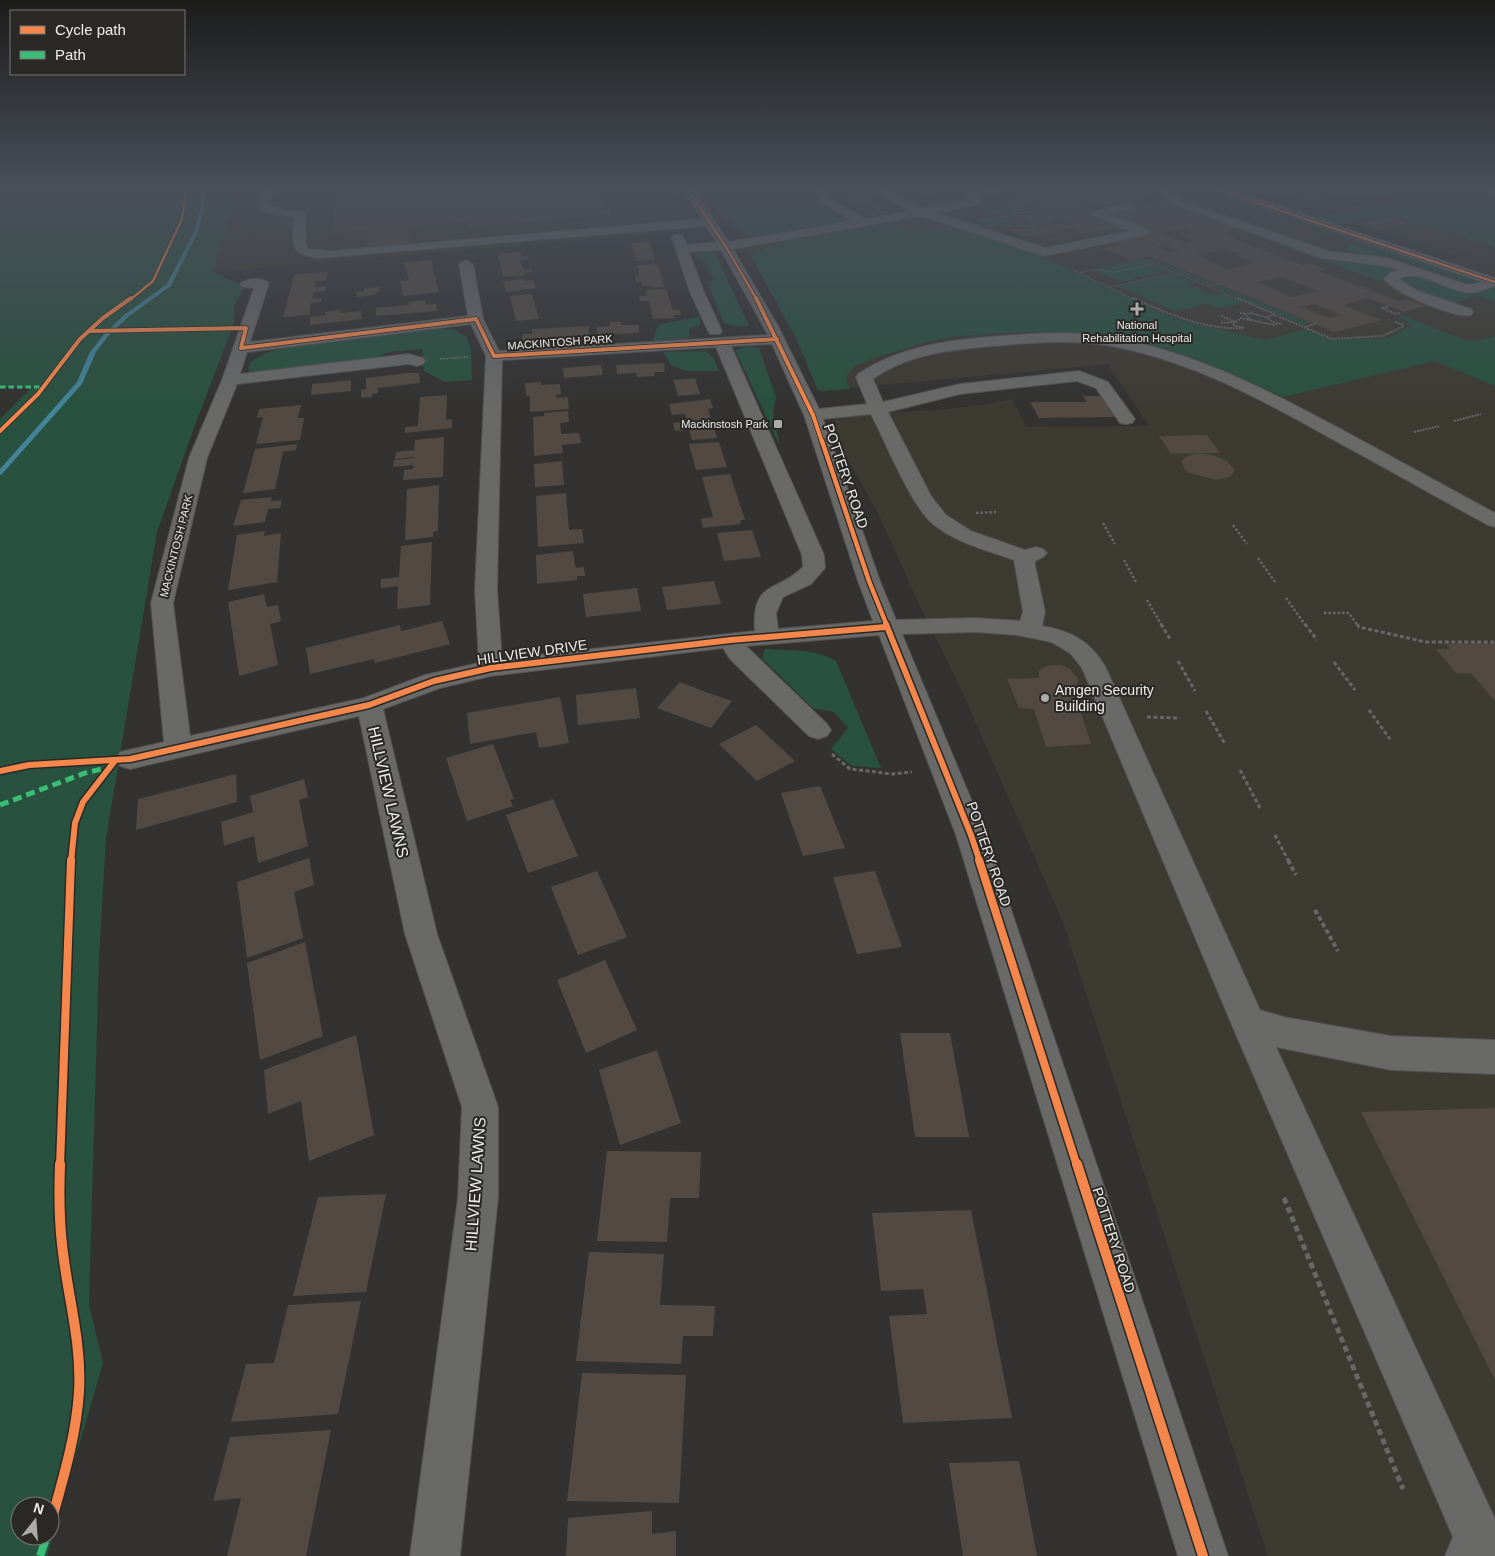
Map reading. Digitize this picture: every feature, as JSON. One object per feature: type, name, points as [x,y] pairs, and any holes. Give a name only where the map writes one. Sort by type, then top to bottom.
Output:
[{"type":"main road","points":[[1431,261],[1495,282]]},
{"type":"street","points":[[686,261],[697,292],[813,555],[814,568],[803,579],[774,593],[765,613],[766,638]]},
{"type":"street","name":"POTTERY ROAD","points":[[734,261],[768,320],[813,415],[869,582],[971,834],[1203,1556]]},
{"type":"street","points":[[1376,261],[1388,262],[1464,288],[1476,288],[1495,282]]},
{"type":"street","name":"MACKINTOSH PARK","points":[[466,264],[476,319],[494,356],[486,590],[491,668]]},
{"type":"street","points":[[1413,271],[1396,275],[1391,279],[1392,282],[1404,290],[1466,312]]},
{"type":"street","name":"MACKINTOSH PARK","points":[[178,748],[162,603],[198,458],[230,380],[262,283],[247,284]]},
{"type":"street","points":[[241,348],[476,319]]},
{"type":"street","name":"MACKINTOSH PARK","points":[[494,356],[718,336],[743,329]]},
{"type":"street","name":"MACKINTOSH PARK","points":[[694,332],[718,336],[777,339]]},
{"type":"street","points":[[1029,630],[1034,612],[1024,565],[1030,555],[964,535],[939,519],[922,497],[867,388],[864,377],[877,367],[915,354],[959,344],[1009,340],[1096,340],[1136,347],[1176,358],[1277,401],[1495,521]]},
{"type":"street","points":[[230,380],[409,359],[417,361]]},
{"type":"street","points":[[813,415],[877,408],[935,397],[960,390],[1079,376],[1102,385],[1126,419]]},
{"type":"street","name":"HILLVIEW DRIVE","points":[[130,759],[369,705],[434,681],[491,668],[731,640],[886,627],[975,625],[1029,630],[1058,636],[1078,648],[1093,666],[1248,1023],[1478,1537],[1470,1556]]},
{"type":"street","points":[[731,640],[738,654],[818,730]]},
{"type":"street","name":"HILLVIEW LAWNS","points":[[369,705],[421,934],[480,1107],[478,1198],[435,1556]]},
{"type":"street","points":[[1248,1023],[1284,1033],[1391,1053],[1495,1057]]},
{"type":"path","points":[[1053,261],[1182,320],[1232,331],[1244,328],[1233,325],[1240,318],[1270,325],[1276,323]]},
{"type":"path","points":[[1147,261],[1332,338],[1383,336],[1404,326],[1395,322]]},
{"type":"path","points":[[1080,273],[1093,270],[1116,272],[1155,264]]},
{"type":"path","points":[[1110,286],[1175,272]]},
{"type":"path","points":[[1207,286],[1216,284]]},
{"type":"path","points":[[1240,313],[1250,313],[1266,317],[1282,324]]},
{"type":"path","points":[[1245,314],[1255,322]]},
{"type":"path","points":[[1266,317],[1275,315]]},
{"type":"path","points":[[1221,316],[1236,322]]},
{"type":"path","points":[[1221,323],[1236,322]]},
{"type":"path","points":[[1304,327],[1315,324]]},
{"type":"path","points":[[417,361],[494,356]]},
{"type":"path","points":[[1454,421],[1481,414]]},
{"type":"path","points":[[1414,432],[1440,426]]},
{"type":"path","points":[[1103,523],[1115,544]]},
{"type":"path","points":[[1233,525],[1247,544]]},
{"type":"path","points":[[1258,558],[1274,582]]},
{"type":"path","points":[[1124,560],[1136,582]]},
{"type":"path","points":[[1286,598],[1317,640]]},
{"type":"path","points":[[1147,600],[1170,639]]},
{"type":"path","points":[[1324,613],[1349,613],[1359,627],[1426,642],[1495,642]]},
{"type":"path","points":[[1178,661],[1195,691]]},
{"type":"path","points":[[1334,662],[1354,690]]},
{"type":"path","points":[[1369,710],[1390,739]]},
{"type":"path","points":[[1206,711],[1225,744]]},
{"type":"path","points":[[1144,717],[1179,718]]},
{"type":"path","points":[[818,730],[827,750],[850,769],[892,774],[945,770]]},
{"type":"path","points":[[1240,770],[1260,808]]},
{"type":"path","points":[[1275,835],[1296,875]]},
{"type":"path","points":[[1315,910],[1338,951]]},
{"type":"shaded area","points":[[217,261],[343,261],[213,272]]},
{"type":"shaded area","points":[[754,261],[1420,261],[1495,286],[1495,1556],[1268,1556],[1063,922],[960,687],[916,598],[879,515],[829,425],[836,419],[859,415],[938,410],[983,405],[1012,399],[1027,427],[1149,426],[1110,368],[1110,364],[818,391],[797,340]]},
{"type":"shaded area","points":[[1447,261],[1495,261],[1495,276]]},
{"type":"green space","points":[[0,261],[217,261],[213,272],[245,287],[234,305],[234,323],[157,532],[106,839],[99,957],[89,1305],[103,1363],[60,1511],[60,1496],[10,1496],[10,1546],[50,1546],[47,1556],[0,1556],[0,419],[31,388],[0,387]]},
{"type":"green space","points":[[702,261],[719,261],[749,326],[734,326],[724,323],[708,284],[708,282],[714,280],[705,262]]},
{"type":"green space","points":[[754,261],[1052,261],[1179,320],[1265,340],[1305,329],[1331,340],[1388,338],[1413,325],[1397,316],[1403,315],[1466,341],[1477,341],[1495,336],[1495,386],[1435,361],[1283,397],[1200,360],[1136,340],[1049,332],[951,337],[924,343],[874,358],[855,366],[847,375],[846,380],[850,389],[818,391],[797,340]]},
{"type":"green space","points":[[1132,261],[1144,261],[1169,271],[1121,282],[1092,269]]},
{"type":"green space","points":[[1149,261],[1159,261],[1213,283],[1206,284]]},
{"type":"green space","points":[[1323,261],[1360,261],[1400,269],[1384,275],[1382,282]]},
{"type":"green space","points":[[1383,261],[1404,261],[1473,284],[1467,285]]},
{"type":"green space","points":[[1407,261],[1422,261],[1479,280],[1475,284]]},
{"type":"green space","points":[[1175,274],[1195,283],[1189,285],[1213,295],[1220,293],[1244,303],[1221,308],[1204,304],[1173,311],[1118,286]]},
{"type":"green space","points":[[1417,276],[1477,291],[1495,287],[1495,303],[1476,296],[1455,302],[1467,307],[1464,307],[1407,288],[1400,280]]},
{"type":"green space","points":[[1217,285],[1310,323],[1303,325],[1211,286]]},
{"type":"green space","points":[[699,317],[699,326],[689,329],[690,338],[653,341],[657,328],[661,324]]},
{"type":"green space","points":[[436,328],[454,330],[466,336],[471,350],[472,380],[445,382],[424,371],[422,349],[389,352],[376,358],[258,372],[248,371],[250,362],[266,353],[291,345]]},
{"type":"green space","points":[[748,347],[759,348],[776,397],[773,413],[780,446],[735,350]]},
{"type":"green space","points":[[706,351],[714,359],[719,371],[686,371],[671,365],[663,352]]},
{"type":"green space","points":[[765,649],[811,652],[836,661],[881,768],[852,766],[831,749],[848,728],[834,712],[813,708],[762,658]]},
{"type":"building","points":[[431,261],[439,292],[403,296],[400,281],[409,280],[404,263]]},
{"type":"building","points":[[499,261],[520,261],[524,270],[532,269],[533,272],[525,273],[525,275],[503,277]]},
{"type":"building","points":[[1160,261],[1208,261],[1228,269],[1255,263],[1249,261],[1291,261],[1303,265],[1310,263],[1326,269],[1319,271],[1399,301],[1406,299],[1426,306],[1404,312],[1369,298],[1343,305],[1382,320],[1334,332]],"holes":[[[1282,277],[1318,291],[1292,297],[1257,282]],[[1315,304],[1341,315],[1329,318],[1301,307]]]},
{"type":"building","points":[[658,264],[664,287],[651,288],[651,286],[642,286],[641,281],[636,282],[635,276],[639,276],[637,265]]},
{"type":"building","points":[[328,272],[326,280],[316,281],[315,287],[326,286],[325,291],[314,292],[312,299],[322,298],[321,302],[311,303],[309,315],[283,317],[296,274]]},
{"type":"building","points":[[523,279],[524,281],[533,280],[536,288],[506,292],[503,281]]},
{"type":"building","points":[[379,287],[379,292],[375,292],[376,295],[357,297],[356,292],[364,291],[364,288]]},
{"type":"building","points":[[666,289],[673,310],[680,310],[681,315],[674,315],[675,318],[653,319],[649,301],[640,301],[639,296],[647,296],[646,290]]},
{"type":"building","points":[[532,294],[539,319],[516,321],[510,296]]},
{"type":"building","points":[[425,300],[426,305],[436,304],[437,311],[376,316],[376,308],[409,305],[408,302]]},
{"type":"building","points":[[341,310],[341,313],[361,311],[362,319],[310,325],[310,317],[325,315],[325,312]]},
{"type":"building","points":[[610,322],[621,322],[621,325],[639,325],[639,333],[597,335],[597,327],[610,326]]},
{"type":"building","points":[[589,326],[589,336],[522,341],[523,334],[532,334],[532,329]]},
{"type":"building","points":[[664,363],[665,372],[654,372],[655,376],[637,377],[636,373],[617,374],[616,365]]},
{"type":"building","points":[[601,365],[603,375],[564,378],[563,368]]},
{"type":"building","points":[[419,373],[420,383],[378,388],[378,393],[372,394],[372,397],[361,398],[361,390],[366,389],[366,378]]},
{"type":"building","points":[[695,378],[700,394],[678,396],[673,380]]},
{"type":"building","points":[[351,380],[351,391],[311,395],[312,384]]},
{"type":"building","points":[[541,382],[541,385],[560,384],[561,394],[556,395],[556,398],[568,397],[569,409],[530,412],[530,396],[526,396],[525,383]]},
{"type":"building","points":[[447,395],[446,420],[452,419],[452,428],[405,433],[405,427],[418,426],[420,397]]},
{"type":"building","points":[[1083,396],[1102,396],[1116,417],[1039,418],[1030,402],[1087,402]]},
{"type":"building","points":[[710,399],[713,408],[708,409],[717,438],[692,440],[689,430],[675,431],[673,423],[687,422],[685,414],[672,415],[669,404]]},
{"type":"building","points":[[301,405],[298,418],[304,418],[300,440],[256,444],[263,417],[257,418],[259,409]]},
{"type":"building","points":[[568,411],[569,422],[560,423],[561,434],[579,433],[581,443],[562,445],[563,453],[534,456],[533,417],[544,416],[544,413]]},
{"type":"building","points":[[1207,435],[1220,453],[1199,453],[1212,455],[1227,461],[1235,470],[1230,477],[1216,480],[1190,473],[1185,470],[1181,461],[1187,456],[1198,453],[1171,454],[1159,436]]},
{"type":"building","points":[[444,437],[443,477],[403,480],[404,470],[413,469],[413,465],[393,467],[394,460],[414,457],[395,459],[396,452],[414,450],[415,440]]},
{"type":"building","points":[[719,442],[727,467],[696,470],[689,444]]},
{"type":"building","points":[[297,444],[296,450],[283,452],[275,489],[243,493],[255,449]]},
{"type":"building","points":[[562,461],[564,485],[535,487],[534,464]]},
{"type":"building","points":[[730,474],[745,520],[740,520],[741,524],[703,528],[701,519],[713,517],[702,477]]},
{"type":"building","points":[[439,485],[438,531],[433,532],[433,537],[405,540],[407,489]]},
{"type":"building","points":[[566,493],[569,530],[582,529],[584,543],[538,547],[536,496]]},
{"type":"building","points":[[272,497],[271,501],[282,500],[280,508],[268,509],[265,522],[233,526],[241,500]]},
{"type":"building","points":[[752,530],[761,557],[724,561],[717,533]]},
{"type":"building","points":[[265,531],[264,536],[281,533],[277,582],[228,590],[237,535]]},
{"type":"building","points":[[432,542],[430,605],[397,609],[398,586],[381,588],[381,579],[399,577],[401,546]]},
{"type":"building","points":[[573,551],[576,568],[584,567],[585,576],[577,576],[577,580],[537,584],[536,555]]},
{"type":"building","points":[[714,581],[721,604],[667,610],[662,587]]},
{"type":"building","points":[[637,588],[641,611],[586,617],[583,594]]},
{"type":"building","points":[[264,594],[267,607],[278,605],[281,621],[270,624],[278,665],[239,676],[228,602]]},
{"type":"building","points":[[442,621],[450,644],[375,663],[374,659],[310,674],[306,648],[400,625],[401,631]]},
{"type":"building","points":[[1495,643],[1495,701],[1471,673],[1456,673],[1436,649],[1450,649],[1446,644]]},
{"type":"building","name":"Amgen Security Building","points":[[1051,665],[1061,665],[1070,669],[1078,679],[1077,684],[1073,688],[1091,744],[1046,747],[1034,709],[1019,708],[1007,679],[1039,678],[1039,671]]},
{"type":"building","points":[[680,682],[732,701],[711,728],[657,708]]},
{"type":"building","points":[[636,688],[640,718],[578,725],[576,695]]},
{"type":"building","points":[[560,697],[569,743],[539,748],[536,732],[470,744],[467,713]]},
{"type":"building","points":[[756,725],[795,761],[757,781],[719,744]]},
{"type":"building","points":[[493,744],[514,799],[510,800],[513,806],[467,821],[446,758]]},
{"type":"building","points":[[236,774],[237,802],[136,830],[138,799]]},
{"type":"building","points":[[304,779],[308,797],[299,800],[308,846],[258,863],[254,836],[224,846],[221,822],[253,812],[250,796]]},
{"type":"building","points":[[820,786],[845,848],[803,856],[781,793]]},
{"type":"building","points":[[553,799],[578,856],[528,873],[506,815]]},
{"type":"building","points":[[309,858],[314,885],[294,892],[303,938],[247,958],[237,882]]},
{"type":"building","points":[[597,871],[627,937],[578,955],[551,887]]},
{"type":"building","points":[[875,871],[902,947],[857,954],[833,877]]},
{"type":"building","points":[[305,942],[323,1036],[260,1060],[247,963]]},
{"type":"building","points":[[605,960],[637,1030],[586,1053],[557,980]]},
{"type":"building","points":[[900,1033],[950,1033],[969,1137],[915,1137]]},
{"type":"building","points":[[356,1035],[374,1135],[309,1161],[301,1101],[268,1114],[264,1070]]},
{"type":"building","points":[[657,1050],[681,1123],[620,1145],[599,1070]]},
{"type":"building","points":[[1495,1108],[1495,1380],[1361,1112]]},
{"type":"building","points":[[607,1151],[701,1152],[699,1198],[670,1198],[667,1242],[597,1241]]},
{"type":"building","points":[[386,1194],[366,1292],[293,1296],[318,1197]]},
{"type":"building","points":[[971,1210],[1012,1418],[903,1423],[889,1316],[927,1314],[923,1289],[881,1291],[872,1213]]},
{"type":"building","points":[[589,1252],[664,1254],[660,1305],[715,1306],[713,1336],[683,1336],[681,1364],[576,1361]]},
{"type":"building","points":[[361,1301],[338,1414],[231,1422],[246,1364],[274,1363],[288,1305]]},
{"type":"building","points":[[582,1373],[686,1375],[679,1503],[567,1501]]},
{"type":"building","points":[[331,1430],[306,1556],[227,1556],[241,1498],[213,1501],[230,1437]]},
{"type":"building","points":[[1019,1461],[1037,1556],[963,1556],[949,1463]]},
{"type":"building","points":[[652,1511],[652,1534],[676,1531],[676,1556],[566,1556],[568,1518]]},
{"type":"waterway","points":[[0,473],[80,383],[93,352],[107,334],[126,316],[169,285],[181,261]]},
{"type":"marked path","points":[[0,387],[43,387]]},
{"type":"marked path","points":[[0,805],[85,773],[110,767]]},
{"type":"marked path","points":[[40,1556],[44,1546]]},
{"type":"cycle path","points":[[0,431],[38,394],[80,339],[103,318],[153,281],[163,261]]},
{"type":"cycle path","points":[[734,261],[772,328],[813,415],[869,581],[971,835],[1203,1556]]},
{"type":"cycle path","points":[[1431,261],[1495,282]]},
{"type":"cycle path","points":[[89,331],[246,328],[241,348],[476,319],[494,356],[777,339]]},
{"type":"cycle path","points":[[0,771],[29,765],[130,759],[369,705],[434,681],[491,668],[731,640],[886,627]]},
{"type":"cycle path","points":[[58,1496],[70,1452],[79,1392],[78,1349],[62,1245],[59,1192],[71,853],[75,823],[83,802],[114,762]]},
{"type":"place","name":"National Rehabilitation Hospital","points":[[1137,309]]},
{"type":"place","name":"Mackinstosh Park","points":[[778,424]]},
{"type":"place","name":"Amgen Security Building","points":[[1045,698]]}]
